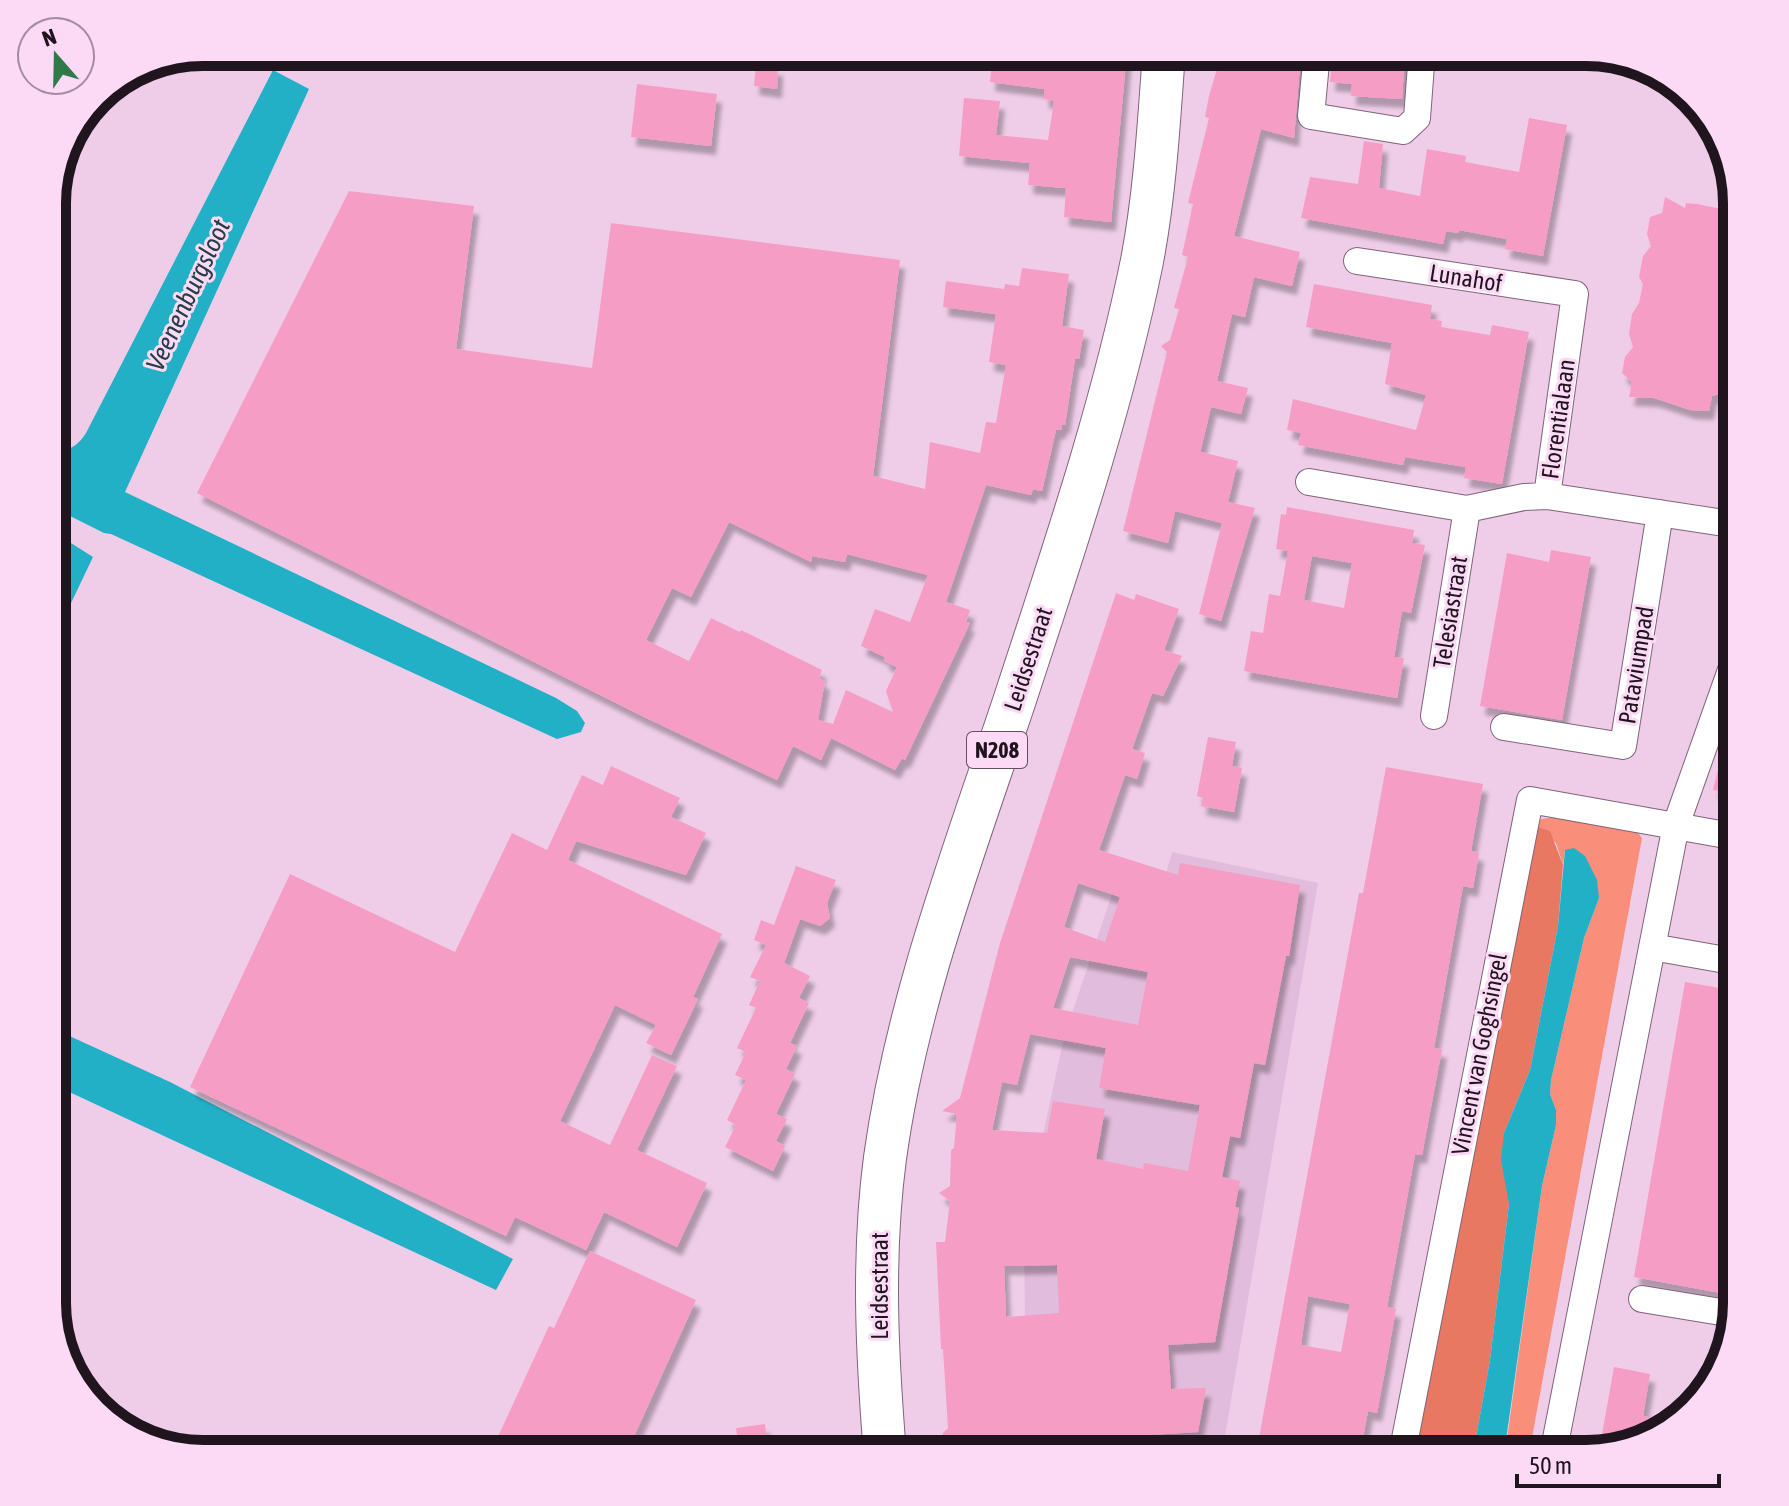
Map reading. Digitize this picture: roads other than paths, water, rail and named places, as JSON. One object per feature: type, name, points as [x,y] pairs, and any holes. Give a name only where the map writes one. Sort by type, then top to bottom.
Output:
[{"type":"main road","name":"Leidsestraat","points":[[884,1440],[877,1333],[877,1267],[885,1159],[896,1097],[924,977],[1059,564],[1127,323],[1142,258],[1163,66]]},
{"type":"street","points":[[1316,66],[1311,116],[1403,131],[1417,118],[1421,66]]},
{"type":"street","name":"Lunahof","points":[[1357,261],[1575,294]]},
{"type":"street","name":"Florentialaan","points":[[1575,294],[1547,496],[1723,523]]},
{"type":"street","points":[[1309,482],[1467,509],[1524,497],[1547,496]]},
{"type":"street","name":"Telesiastraat","points":[[1434,716],[1467,509]]},
{"type":"street","name":"Pataviumpad","points":[[1504,727],[1623,746],[1660,513]]},
{"type":"street","points":[[1556,1440],[1676,825],[1723,712]]},
{"type":"street","name":"Vincent van Goghsingel","points":[[1405,1440],[1530,800],[1676,825]]},
{"type":"street","points":[[1676,825],[1723,834]]},
{"type":"street","points":[[1652,947],[1723,960]]},
{"type":"street","points":[[1642,1299],[1722,1312]]},
{"type":"water","name":"Veenenburgsloot","points":[[273,70],[309,89],[125,492],[556,698],[577,711],[585,723],[581,732],[557,739],[66,514],[66,449],[79,442]]},
{"type":"water","points":[[66,540],[93,557],[66,614]]},
{"type":"water","points":[[1574,848],[1585,856],[1597,880],[1599,898],[1584,938],[1551,1080],[1550,1094],[1556,1110],[1556,1125],[1542,1186],[1506,1440],[1476,1440],[1490,1360],[1509,1204],[1501,1160],[1504,1133],[1530,1070],[1558,926],[1565,850]]},
{"type":"water","points":[[66,1034],[170,1082],[513,1259],[496,1290],[66,1090]]}]
